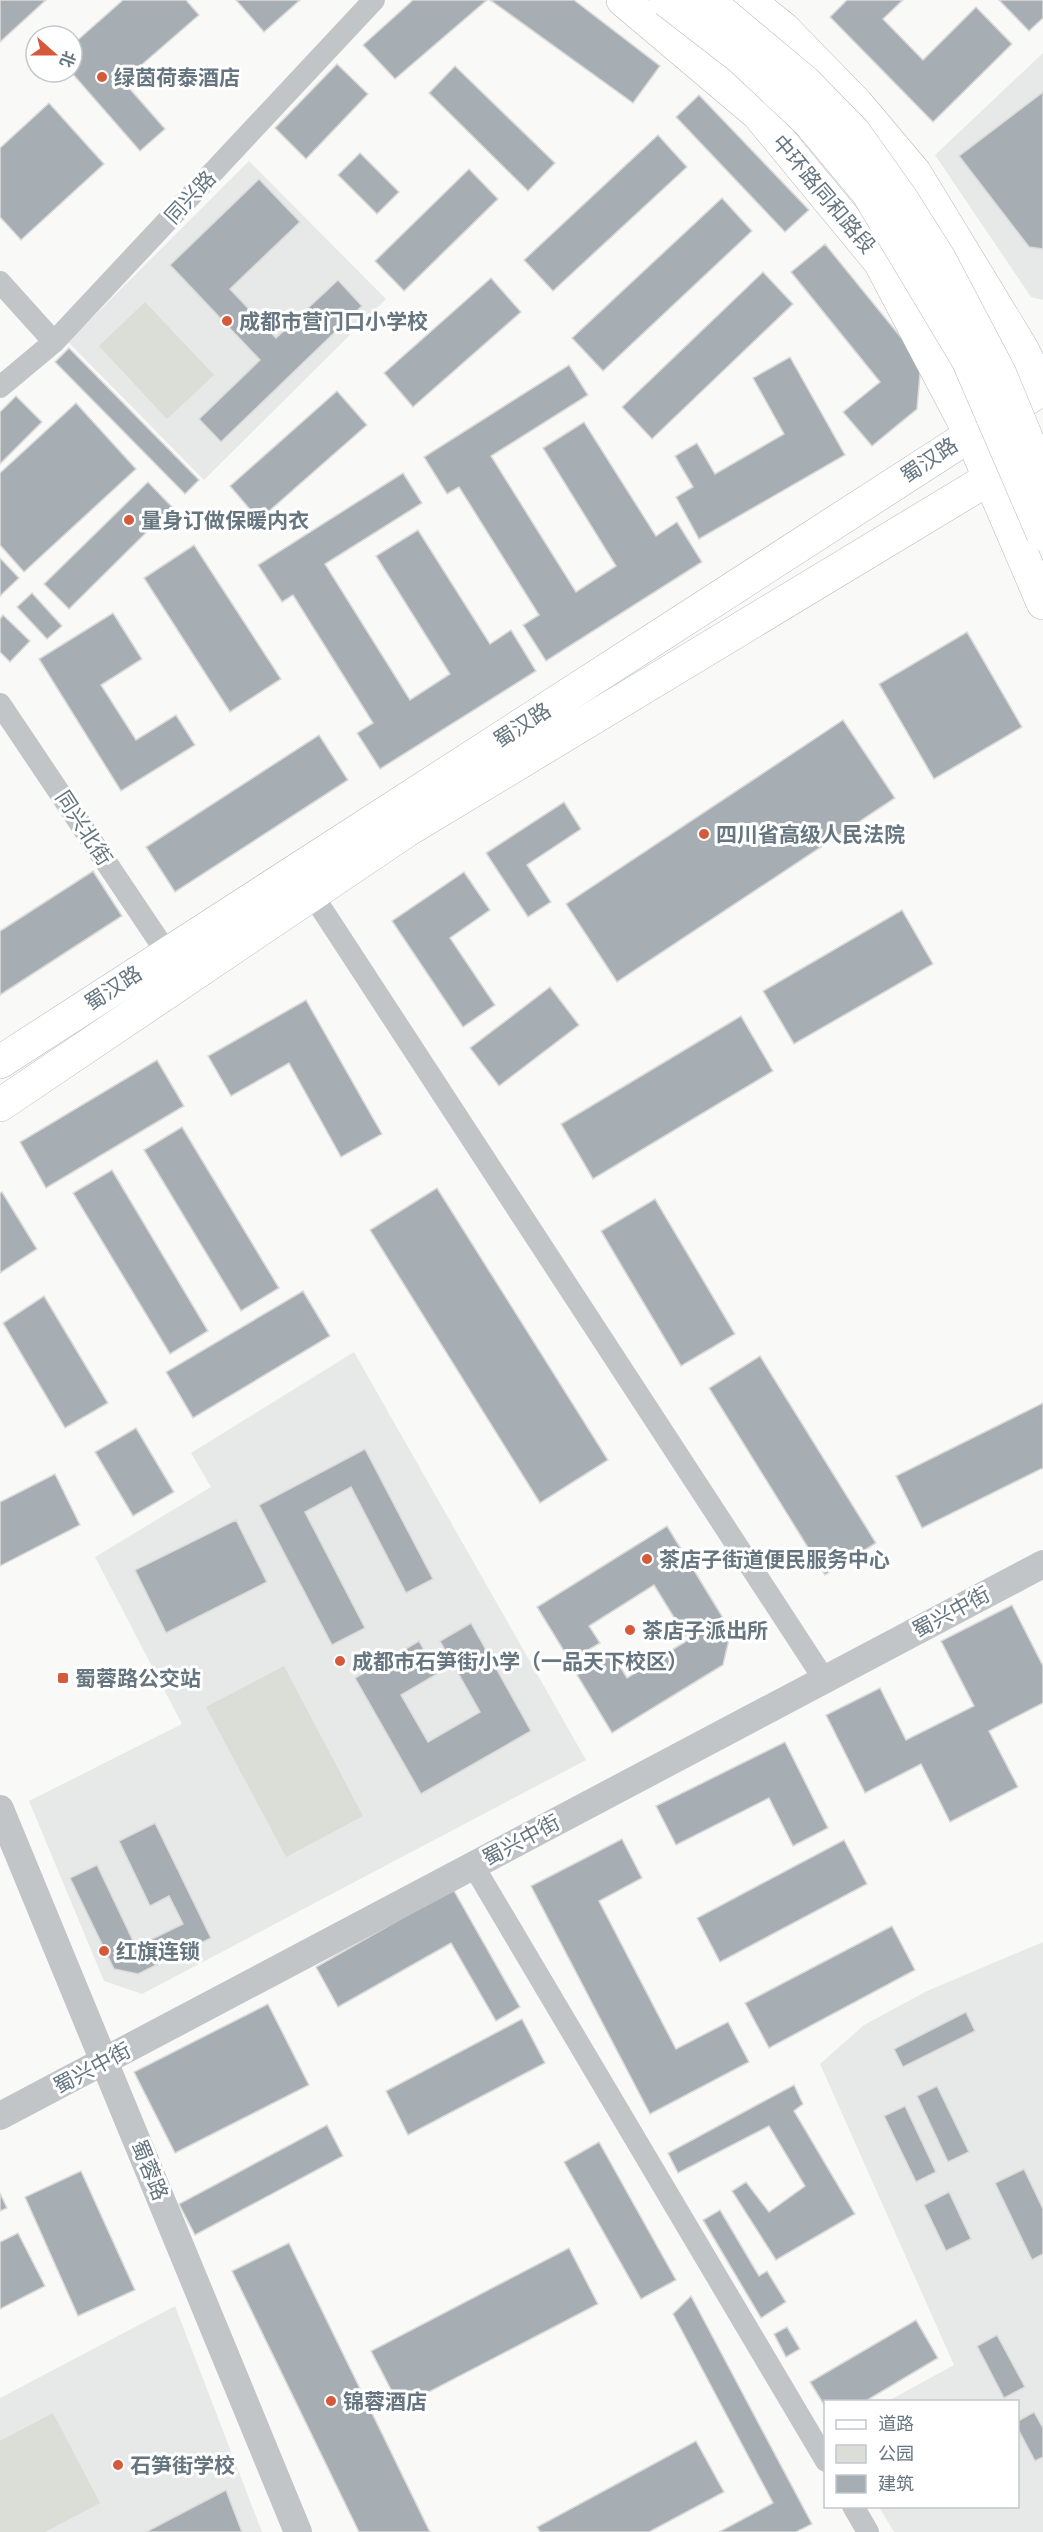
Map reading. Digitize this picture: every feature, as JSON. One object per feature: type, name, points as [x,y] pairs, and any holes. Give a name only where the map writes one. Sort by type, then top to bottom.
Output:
[{"type":"main road","name":"中环路同和路段","points":[[623,0],[758,114],[880,262],[970,433],[1043,603]]},
{"type":"main road","points":[[666,0],[741,58],[810,122],[868,193],[968,360],[1043,534]]},
{"type":"main road","points":[[707,0],[805,82],[854,132],[939,258],[1000,374],[1043,477]]},
{"type":"main road","points":[[748,0],[784,29],[857,104],[915,173],[1022,349],[1042,389]]},
{"type":"main road","name":"蜀汉路","points":[[0,1062],[830,527],[970,433],[1042,389]]},
{"type":"main road","name":"蜀汉路","points":[[0,1105],[406,831],[989,476],[1043,446]]},
{"type":"street","name":"同兴路","points":[[0,387],[54,342],[374,0]]},
{"type":"street","points":[[0,282],[54,342]]},
{"type":"street","name":"同兴北街","points":[[0,704],[167,953]]},
{"type":"street","points":[[312,894],[824,1679]]},
{"type":"street","name":"蜀兴中街","points":[[0,2116],[1043,1564]]},
{"type":"street","name":"蜀蓉路","points":[[0,1809],[298,2532]]},
{"type":"street","points":[[473,1865],[824,2458]]},
{"type":"street","points":[[854,2508],[868,2532]]},
{"type":"shaded area","points":[[1043,53],[1043,300],[1031,297],[935,155]]},
{"type":"shaded area","name":"成都市营门口小学校","points":[[249,161],[386,299],[204,480],[68,342]]},
{"type":"shaded area","name":"成都市石笋街小学（一品天下校区）","points":[[354,1352],[586,1760],[142,1994],[104,1981],[29,1801],[182,1724],[95,1557],[211,1487],[191,1453]]},
{"type":"shaded area","points":[[1043,1942],[1043,2532],[894,2532],[880,2508],[1019,2508],[1019,2400],[890,2400],[954,2365],[820,2064],[864,2025],[927,1991]]},
{"type":"shaded area","name":"石笋街学校","points":[[175,2306],[262,2532],[0,2532],[0,2398]]},
{"type":"green space","points":[[145,302],[214,375],[167,419],[99,346]]},
{"type":"green space","points":[[284,1666],[363,1816],[286,1857],[206,1707]]},
{"type":"green space","points":[[53,2413],[100,2503],[45,2532],[0,2532],[0,2441]]},
{"type":"building","points":[[0,0],[46,0],[0,42]]},
{"type":"building","name":"绿茵荷泰酒店","points":[[123,0],[186,0],[199,15],[123,81],[165,129],[140,151],[81,84],[84,84],[84,34]]},
{"type":"building","points":[[236,0],[300,0],[264,32]]},
{"type":"building","points":[[413,0],[487,0],[395,79],[363,45]]},
{"type":"building","points":[[490,0],[574,0],[660,66],[633,103]]},
{"type":"building","points":[[847,0],[903,0],[883,19],[923,60],[976,7],[1012,44],[933,122],[830,17]]},
{"type":"building","points":[[999,0],[1043,0],[1043,18],[1029,31]]},
{"type":"building","points":[[337,64],[368,94],[306,159],[275,128]]},
{"type":"building","points":[[455,66],[555,163],[528,191],[429,93]]},
{"type":"building","points":[[1043,92],[1043,249],[1029,247],[959,156]]},
{"type":"building","points":[[699,95],[809,210],[785,232],[676,117]]},
{"type":"building","points":[[49,103],[104,164],[21,240],[0,217],[0,148]]},
{"type":"building","points":[[658,135],[687,167],[553,291],[524,260]]},
{"type":"building","points":[[360,153],[399,192],[377,214],[338,175]]},
{"type":"building","points":[[469,169],[498,199],[404,291],[375,261]]},
{"type":"building","points":[[259,179],[300,222],[230,289],[276,338],[338,280],[362,306],[221,442],[199,419],[260,360],[170,265]]},
{"type":"building","points":[[722,198],[752,231],[603,371],[572,338]]},
{"type":"building","points":[[825,244],[921,362],[917,409],[872,446],[843,412],[880,382],[791,272]]},
{"type":"building","points":[[763,272],[793,304],[652,439],[622,407]]},
{"type":"building","points":[[491,278],[521,312],[413,407],[384,373]]},
{"type":"building","points":[[69,348],[199,480],[185,494],[55,362]]},
{"type":"building","points":[[790,357],[845,455],[699,539],[676,497],[693,487],[675,456],[697,443],[715,474],[784,434],[753,378]]},
{"type":"building","points":[[569,365],[588,395],[491,456],[576,592],[616,566],[543,448],[584,422],[656,536],[677,522],[702,562],[546,661],[523,625],[539,615],[459,487],[447,494],[424,457]]},
{"type":"building","points":[[337,391],[367,425],[259,520],[230,486]]},
{"type":"building","points":[[16,396],[42,422],[0,464],[0,412]]},
{"type":"building","points":[[76,403],[136,469],[24,572],[0,545],[0,473]]},
{"type":"building","points":[[403,473],[422,503],[325,564],[410,700],[450,674],[376,556],[418,530],[490,644],[511,630],[536,671],[380,769],[357,733],[373,723],[293,595],[282,602],[258,565]]},
{"type":"building","points":[[148,482],[172,507],[69,609],[44,584]]},
{"type":"building","points":[[194,545],[281,679],[230,712],[144,578]]},
{"type":"building","points":[[0,558],[19,578],[0,596]]},
{"type":"building","points":[[32,593],[62,626],[47,639],[17,607]]},
{"type":"building","points":[[113,613],[142,659],[101,685],[136,740],[176,715],[195,745],[121,791],[39,659]]},
{"type":"building","points":[[3,615],[30,641],[10,662],[0,652],[0,619]]},
{"type":"building","points":[[967,632],[1022,727],[934,779],[879,684]]},
{"type":"building","points":[[843,720],[895,798],[617,982],[566,904]]},
{"type":"building","points":[[319,735],[348,780],[175,892],[146,847]]},
{"type":"building","points":[[564,802],[581,829],[527,865],[551,902],[528,917],[486,853]]},
{"type":"building","points":[[93,871],[122,916],[0,995],[0,931]]},
{"type":"building","points":[[464,872],[490,910],[450,938],[495,1005],[463,1027],[392,921]]},
{"type":"building","points":[[902,910],[933,964],[794,1044],[763,991]]},
{"type":"building","points":[[550,987],[579,1025],[499,1086],[470,1048]]},
{"type":"building","points":[[306,1000],[382,1134],[341,1157],[289,1063],[231,1096],[208,1056]]},
{"type":"building","points":[[741,1016],[773,1071],[593,1179],[561,1124]]},
{"type":"building","points":[[157,1060],[184,1106],[46,1188],[20,1142]]},
{"type":"building","points":[[182,1127],[279,1288],[241,1311],[144,1150]]},
{"type":"building","points":[[112,1170],[208,1331],[170,1354],[73,1193]]},
{"type":"building","points":[[437,1188],[608,1460],[540,1503],[370,1230]]},
{"type":"building","points":[[2,1192],[37,1249],[0,1273],[0,1193]]},
{"type":"building","points":[[655,1199],[735,1334],[681,1366],[601,1231]]},
{"type":"building","points":[[303,1291],[330,1336],[193,1418],[166,1372]]},
{"type":"building","points":[[44,1296],[108,1403],[65,1428],[3,1323]]},
{"type":"building","points":[[760,1356],[876,1543],[825,1575],[709,1388]]},
{"type":"building","points":[[1043,1403],[1043,1468],[922,1528],[896,1476]]},
{"type":"building","points":[[136,1428],[174,1492],[133,1516],[95,1452]]},
{"type":"building","points":[[365,1449],[433,1579],[406,1593],[351,1487],[305,1512],[365,1628],[332,1645],[259,1505]]},
{"type":"building","points":[[55,1474],[80,1525],[0,1566],[0,1502]]},
{"type":"building","points":[[236,1520],[267,1582],[166,1633],[135,1570]]},
{"type":"building","points":[[667,1526],[731,1631],[723,1665],[612,1733],[577,1675],[612,1653],[627,1678],[688,1640],[654,1585],[589,1626],[600,1643],[570,1661],[537,1607]]},
{"type":"building","points":[[1012,1605],[1043,1666],[1043,1703],[989,1731],[1018,1787],[950,1822],[921,1764],[865,1793],[826,1715],[880,1688],[906,1740],[974,1706],[941,1641]]},
{"type":"building","points":[[471,1623],[531,1731],[421,1794],[355,1678],[419,1641],[437,1674],[401,1695],[428,1742],[480,1712],[440,1641]]},
{"type":"building","points":[[785,1742],[828,1828],[793,1846],[769,1798],[676,1845],[656,1806]]},
{"type":"building","points":[[155,1823],[211,1938],[138,1974],[114,1969],[70,1878],[97,1865],[136,1947],[183,1924],[169,1896],[150,1906],[119,1841]]},
{"type":"building","points":[[622,1839],[642,1878],[599,1901],[676,2049],[728,2022],[749,2062],[650,2114],[531,1886]]},
{"type":"building","points":[[844,1840],[867,1884],[720,1962],[697,1918]]},
{"type":"building","points":[[453,1889],[520,2007],[496,2021],[451,1943],[338,2007],[316,1967]]},
{"type":"building","points":[[892,1926],[915,1970],[769,2048],[745,2003]]},
{"type":"building","points":[[268,2004],[309,2085],[175,2153],[134,2072]]},
{"type":"building","points":[[966,2012],[975,2031],[903,2067],[894,2049]]},
{"type":"building","points":[[522,2019],[545,2063],[408,2135],[386,2091]]},
{"type":"building","points":[[794,2085],[803,2104],[794,2111],[855,2214],[776,2260],[732,2191],[746,2182],[769,2212],[805,2186],[769,2126],[678,2173],[668,2153]]},
{"type":"building","points":[[937,2086],[969,2152],[948,2162],[917,2096]]},
{"type":"building","points":[[905,2106],[936,2172],[916,2182],[884,2116]]},
{"type":"building","points":[[327,2125],[343,2156],[195,2235],[179,2204]]},
{"type":"building","points":[[599,2142],[676,2280],[641,2299],[564,2162]]},
{"type":"building","points":[[1024,2169],[1043,2209],[1043,2254],[1032,2260],[995,2183]]},
{"type":"building","points":[[81,2171],[135,2290],[78,2316],[25,2197]]},
{"type":"building","points":[[949,2192],[971,2239],[946,2251],[924,2205]]},
{"type":"building","points":[[0,2193],[7,2208],[0,2211]]},
{"type":"building","points":[[720,2210],[759,2276],[767,2271],[786,2302],[761,2318],[703,2220]]},
{"type":"building","points":[[18,2233],[45,2286],[0,2309],[0,2242]]},
{"type":"building","name":"锦蓉酒店","points":[[289,2243],[430,2532],[359,2532],[232,2271]]},
{"type":"building","points":[[569,2248],[598,2304],[400,2407],[371,2351]]},
{"type":"building","points":[[691,2296],[812,2524],[796,2532],[719,2532],[773,2503],[673,2314]]},
{"type":"building","points":[[916,2320],[938,2358],[867,2400],[824,2400],[824,2405],[810,2382]]},
{"type":"building","points":[[787,2327],[800,2349],[786,2357],[774,2334]]},
{"type":"building","points":[[997,2335],[1025,2387],[1004,2398],[977,2346]]},
{"type":"building","points":[[1034,2412],[1043,2428],[1043,2457],[1035,2461],[1019,2431],[1019,2420]]},
{"type":"building","points":[[696,2441],[724,2492],[649,2532],[540,2532],[537,2527]]},
{"type":"building","points":[[226,2490],[242,2532],[146,2532]]},
{"type":"place","name":"绿茵荷泰酒店","points":[[102,77]]},
{"type":"place","name":"成都市营门口小学校","points":[[227,321]]},
{"type":"place","name":"量身订做保暖内衣","points":[[129,520]]},
{"type":"place","name":"四川省高级人民法院","points":[[704,834]]},
{"type":"place","name":"茶店子街道便民服务中心","points":[[647,1559]]},
{"type":"place","name":"茶店子派出所","points":[[630,1630]]},
{"type":"place","name":"成都市石笋街小学（一品天下校区）","points":[[340,1661]]},
{"type":"place","name":"蜀蓉路公交站","points":[[63,1678]]},
{"type":"place","name":"红旗连锁","points":[[104,1951]]},
{"type":"place","name":"锦蓉酒店","points":[[331,2401]]},
{"type":"place","name":"石笋街学校","points":[[118,2465]]}]
